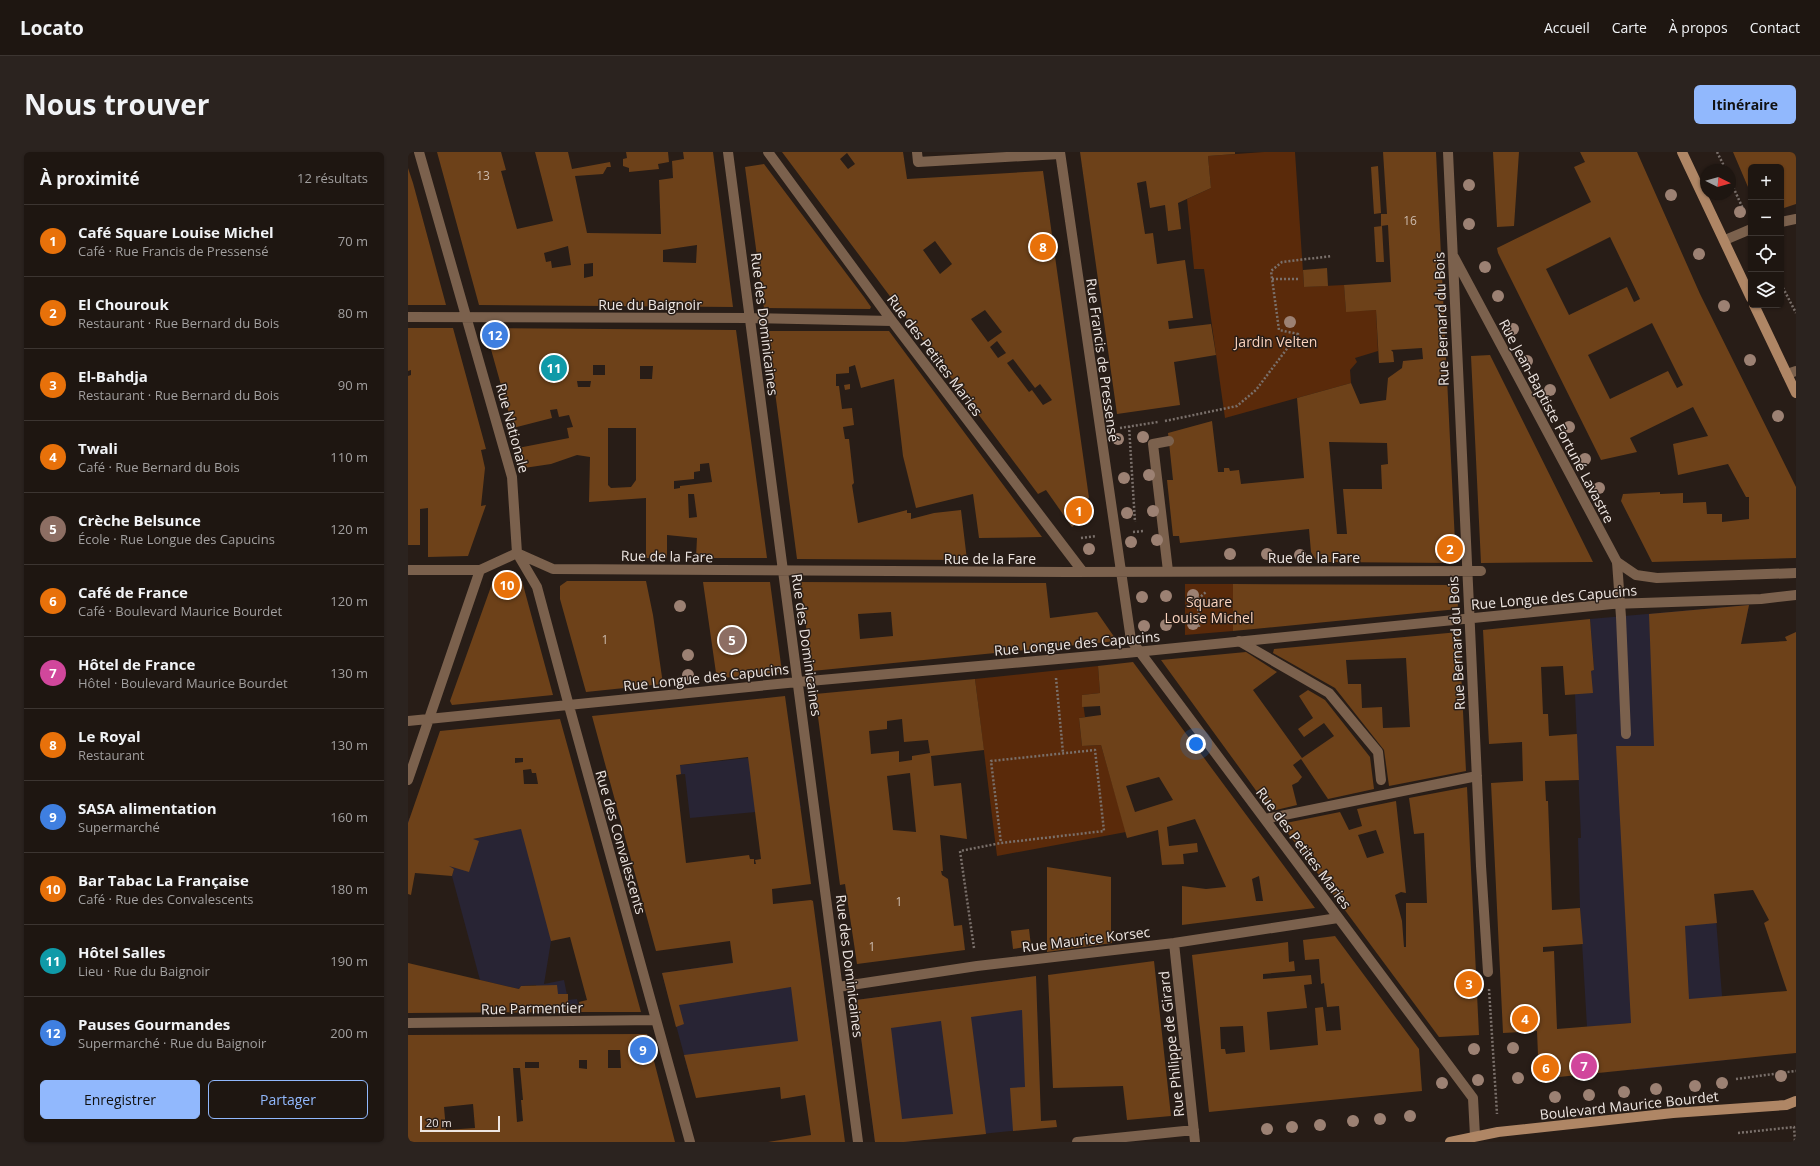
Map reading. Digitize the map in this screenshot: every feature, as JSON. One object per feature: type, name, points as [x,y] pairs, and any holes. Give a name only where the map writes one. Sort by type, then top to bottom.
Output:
[{"type":"main road","points":[[1682,152],[1748,291]]},
{"type":"main road","points":[[1756,308],[1791,372],[1796,393]]},
{"type":"main road","name":"Boulevard Maurice Bourdet","points":[[1450,1142],[1474,1139],[1498,1132],[1673,1113],[1793,1105]]},
{"type":"street","name":"Rue Nationale","points":[[419,152],[468,317],[512,477],[517,553]]},
{"type":"street","name":"Rue des Dominicaines","points":[[728,152],[858,1142]]},
{"type":"street","name":"Rue des Petites Maries","points":[[768,152],[892,321],[1083,572]]},
{"type":"street","points":[[917,152],[918,162],[1060,153]]},
{"type":"street","name":"Rue Bernard du Bois","points":[[1448,152],[1469,618],[1488,972]]},
{"type":"street","name":"Rue Francis de Pressensé","points":[[1060,153],[1120,572]]},
{"type":"street","points":[[1784,221],[1796,219]]},
{"type":"street","points":[[1725,240],[1748,230]]},
{"type":"street","name":"Rue Jean-Baptiste Fortuné Lavastre","points":[[1452,254],[1617,562],[1636,575],[1657,578]]},
{"type":"street","name":"Rue du Baignoir","points":[[408,317],[750,318],[892,321]]},
{"type":"street","points":[[1168,572],[1154,444],[1169,441]]},
{"type":"street","points":[[408,570],[480,570],[517,553]]},
{"type":"street","name":"Rue de la Fare","points":[[517,553],[553,569],[1083,572],[1481,571]]},
{"type":"street","name":"Rue des Convalescents","points":[[517,553],[538,587],[568,706],[690,1142]]},
{"type":"street","points":[[1617,562],[1626,734]]},
{"type":"street","points":[[408,780],[480,570]]},
{"type":"street","name":"Rue des Petites Maries","points":[[1120,572],[1130,640],[1473,1098],[1474,1139]]},
{"type":"street","name":"Rue Longue des Capucins","points":[[1657,578],[1796,573]]},
{"type":"street","name":"Rue Longue des Capucins","points":[[408,721],[798,682],[1139,651],[1620,604],[1753,599],[1796,595]]},
{"type":"street","points":[[1239,641],[1328,693],[1378,752],[1381,780]]},
{"type":"street","points":[[1265,819],[1477,776]]},
{"type":"street","name":"Rue Maurice Korsec","points":[[838,987],[977,966],[1174,942],[1338,918]]},
{"type":"street","name":"Rue Philippe de Girard","points":[[1174,942],[1195,1142]]},
{"type":"street","name":"Rue Parmentier","points":[[408,1023],[656,1020]]},
{"type":"street","points":[[1077,1142],[1194,1130]]},
{"type":"path","points":[[1717,152],[1723,164]]},
{"type":"path","points":[[1736,193],[1745,213]]},
{"type":"path","points":[[1136,540],[1129,426],[1237,406],[1256,390],[1298,334],[1279,330],[1272,270],[1282,262],[1332,256]]},
{"type":"path","points":[[1272,279],[1300,278]]},
{"type":"path","points":[[1784,290],[1796,313]]},
{"type":"path","points":[[1109,498],[1159,491]]},
{"type":"path","points":[[1199,630],[1198,600],[1206,591],[1221,588],[1228,584],[1229,571]]},
{"type":"path","points":[[1054,659],[1063,753]]},
{"type":"path","points":[[977,966],[960,851],[1001,843],[1104,831],[1095,750],[991,761],[1001,843]]},
{"type":"path","points":[[1488,972],[1498,1132]]},
{"type":"path","points":[[1736,1079],[1796,1071]]},
{"type":"path","points":[[1738,1133],[1794,1127],[1795,1141]]},
{"type":"shaded area","points":[[1749,605],[1740,647],[1714,893],[1727,1060],[1634,1070],[1630,1023],[1587,1027],[1580,908],[1578,838],[1581,838],[1575,694],[1591,671],[1594,670],[1590,619]]},
{"type":"shaded area","points":[[793,753],[801,808],[690,818],[685,774],[674,775],[673,766]]},
{"type":"shaded area","points":[[586,815],[551,941],[544,984],[564,980],[568,1000],[577,999],[580,1012],[540,1012],[536,985],[521,986],[519,989],[480,980],[452,876],[454,869],[408,854],[409,818],[473,839]]},
{"type":"shaded area","points":[[819,950],[834,1059],[690,1077],[662,973]]},
{"type":"shaded area","points":[[1036,976],[1041,1128],[904,1142],[875,1142],[856,1000]]},
{"type":"green space","name":"Jardin Velten","points":[[1264,152],[1295,152],[1304,287],[1344,285],[1346,311],[1376,310],[1378,351],[1355,358],[1357,362],[1350,370],[1351,383],[1225,418],[1204,269],[1194,269],[1187,199],[1211,188],[1208,156]]},
{"type":"green space","name":"Square Louise Michel","points":[[1185,584],[1233,584],[1233,631],[1185,635]]},
{"type":"green space","points":[[1098,666],[1100,693],[1082,695],[1085,717],[1079,718],[1082,746],[1101,745],[1126,832],[997,856],[975,679]]},
{"type":"building","points":[[437,152],[501,152],[506,170],[501,171],[517,229],[553,221],[535,152],[568,152],[572,169],[610,162],[611,167],[607,167],[603,174],[575,176],[587,233],[661,234],[659,180],[673,178],[672,161],[684,159],[683,152],[713,152],[733,307],[479,305]],"holes":[[[697,245],[696,263],[663,262],[663,250]],[[568,246],[571,265],[552,268],[551,261],[546,262],[544,253]],[[593,263],[593,276],[584,278],[584,264]]]},
{"type":"building","points":[[626,152],[668,152],[669,162],[658,164],[659,169],[629,172],[629,168],[623,166],[623,159],[627,158]]},
{"type":"building","points":[[782,152],[903,152],[907,179],[1043,171],[1089,498],[1087,499],[1089,515],[1072,527],[1046,490],[1038,494]],"holes":[[[847,153],[855,164],[848,169],[840,159]],[[935,241],[952,264],[940,274],[923,250]],[[985,310],[1002,332],[988,342],[971,319]],[[997,341],[1006,353],[998,358],[990,347]],[[1013,359],[1035,388],[1040,384],[1052,400],[1043,405],[1032,390],[1029,392],[1007,363]]]},
{"type":"building","points":[[1080,152],[1235,152],[1235,154],[1208,156],[1211,188],[1178,203],[1181,229],[1168,231],[1165,205],[1150,208],[1146,181],[1137,183],[1145,234],[1153,233],[1157,264],[1185,260],[1193,318],[1168,321],[1169,329],[1211,324],[1216,355],[1174,362],[1180,405],[1117,414]]},
{"type":"building","points":[[1383,152],[1436,152],[1456,563],[1321,562],[1316,560],[1311,552],[1309,529],[1180,543],[1179,536],[1173,536],[1167,480],[1173,480],[1168,433],[1212,421],[1218,472],[1224,472],[1224,468],[1229,468],[1230,471],[1239,470],[1241,484],[1304,478],[1297,398],[1351,383],[1360,404],[1386,400],[1388,378],[1402,368],[1403,361],[1423,359],[1422,348],[1391,350],[1393,352],[1394,362],[1379,363],[1376,310],[1346,312],[1344,285],[1391,282],[1388,225],[1381,226],[1381,214],[1387,214]],"holes":[[[1329,442],[1387,443],[1388,464],[1381,465],[1382,489],[1343,489],[1347,534],[1337,534]]]},
{"type":"building","points":[[1493,152],[1519,152],[1514,226],[1497,227]]},
{"type":"building","points":[[1580,152],[1637,152],[1700,294],[1796,487],[1796,558],[1652,562],[1621,501],[1623,494],[1660,492],[1660,494],[1683,493],[1683,503],[1706,502],[1707,514],[1722,514],[1722,522],[1749,519],[1749,497],[1746,497],[1728,464],[1678,475],[1673,444],[1708,436],[1693,407],[1630,438],[1637,452],[1601,460],[1498,253],[1497,248],[1591,202],[1574,167],[1585,162]],"holes":[[[1610,237],[1640,299],[1634,302],[1627,287],[1569,315],[1546,269]],[[1652,323],[1683,385],[1677,388],[1668,371],[1610,399],[1588,355]]]},
{"type":"building","points":[[1733,152],[1796,152],[1796,204],[1784,208],[1784,164],[1748,164],[1748,187]]},
{"type":"building","points":[[764,164],[864,297],[871,307],[870,309],[764,308],[745,167]]},
{"type":"building","points":[[1378,166],[1381,213],[1374,214],[1371,167]]},
{"type":"building","points":[[408,168],[413,183],[446,305],[408,305]]},
{"type":"building","points":[[1382,226],[1384,262],[1376,262],[1374,227]]},
{"type":"building","points":[[1327,268],[1328,286],[1304,287],[1303,270]]},
{"type":"building","points":[[408,328],[453,328],[486,449],[481,450],[485,468],[481,506],[486,505],[468,556],[428,557],[428,508],[420,509],[420,545],[408,545],[408,376],[411,375],[411,370],[408,371]]},
{"type":"building","points":[[485,328],[736,330],[767,558],[696,558],[697,538],[667,535],[667,558],[646,558],[646,498],[589,502],[590,457],[577,455],[551,464],[524,468],[518,448],[569,438],[567,428],[573,427],[569,415],[559,417],[557,409],[550,410],[552,418],[513,428]],"holes":[[[593,365],[605,365],[605,375],[593,375]],[[640,366],[653,366],[652,379],[640,379]],[[577,381],[591,381],[590,387],[578,387]],[[608,428],[636,428],[636,480],[631,487],[611,488],[608,485]],[[709,463],[712,482],[680,486],[680,488],[674,489],[674,481],[694,479],[694,472],[700,471],[700,464]],[[688,494],[694,494],[697,517],[689,518]]]},
{"type":"building","points":[[767,331],[889,331],[1042,537],[979,538],[973,494],[916,508],[903,456],[894,379],[861,388],[855,365],[849,367],[849,373],[836,374],[836,386],[839,386],[842,409],[852,408],[854,425],[843,427],[845,439],[849,439],[854,483],[852,485],[858,523],[907,510],[907,513],[911,513],[911,519],[934,513],[961,510],[967,560],[797,559]]},
{"type":"building","points":[[1490,355],[1593,562],[1481,563],[1471,356]]},
{"type":"building","points":[[850,384],[850,389],[845,390],[844,385]]},
{"type":"building","points":[[493,581],[522,581],[553,695],[452,705],[450,701]]},
{"type":"building","points":[[567,581],[646,581],[653,615],[663,684],[586,692],[560,599],[560,586]]},
{"type":"building","points":[[703,582],[770,582],[782,672],[713,679],[713,674],[716,673]]},
{"type":"building","points":[[800,582],[1046,583],[1050,618],[1097,612],[1117,641],[812,671]],"holes":[[[891,612],[893,636],[860,639],[858,614]]]},
{"type":"building","points":[[1233,584],[1457,585],[1458,609],[1233,631]]},
{"type":"building","points":[[1749,605],[1741,644],[1787,641],[1785,637],[1796,632],[1796,1053],[1539,1079],[1537,1031],[1503,1033],[1491,783],[1523,781],[1522,742],[1489,744],[1483,630],[1590,619],[1594,670],[1591,671],[1593,693],[1565,695],[1563,666],[1541,667],[1543,714],[1548,714],[1549,736],[1577,734],[1579,780],[1545,781],[1546,801],[1548,801],[1552,910],[1580,908],[1583,944],[1543,947],[1543,952],[1554,951],[1557,1029],[1631,1023],[1616,746],[1654,746],[1649,614]],"holes":[[[1753,890],[1769,920],[1764,923],[1787,991],[1689,999],[1685,926],[1717,923],[1714,894]]]},
{"type":"building","points":[[1459,632],[1466,771],[1389,786],[1384,750],[1335,688],[1273,653],[1274,649]],"holes":[[[1406,658],[1410,727],[1383,728],[1382,707],[1362,708],[1361,684],[1348,684],[1346,660]]]},
{"type":"building","points":[[1246,652],[1277,672],[1253,690],[1302,758],[1334,736],[1324,723],[1304,737],[1298,729],[1313,718],[1299,696],[1308,690],[1325,700],[1370,757],[1374,789],[1328,799],[1301,759],[1293,765],[1302,777],[1298,782],[1292,785],[1297,805],[1276,810],[1268,807],[1161,660]]},
{"type":"building","points":[[1133,662],[1315,908],[1182,925],[1182,886],[1206,889],[1226,887],[1195,819],[1167,827],[1169,846],[1197,843],[1198,852],[1183,854],[1184,864],[1162,865],[1158,830],[1127,838],[1101,745],[1082,746],[1079,718],[1101,715],[1100,706],[1082,707],[1082,695],[1100,693],[1098,666]],"holes":[[[1159,777],[1173,800],[1135,812],[1126,786]],[[1259,876],[1263,901],[1256,901],[1252,879]]]},
{"type":"building","points":[[975,679],[984,750],[931,756],[934,786],[961,783],[967,839],[940,835],[943,871],[941,871],[942,875],[948,879],[954,926],[962,925],[965,950],[857,964],[845,884],[840,885],[815,694]],"holes":[[[902,719],[904,742],[928,740],[930,753],[912,756],[912,760],[899,762],[899,751],[871,754],[869,731],[887,729],[887,721]],[[910,773],[916,832],[893,830],[887,776]]]},
{"type":"building","points":[[785,696],[811,884],[772,889],[773,904],[813,901],[845,1142],[768,1142],[811,1135],[805,1095],[781,1099],[780,1087],[696,1098],[684,1055],[798,1041],[791,987],[679,1005],[684,1024],[676,1027],[662,973],[733,963],[730,941],[656,951],[592,716]],"holes":[[[748,757],[761,859],[755,860],[756,864],[754,864],[754,859],[750,859],[749,855],[686,863],[676,775],[681,774],[680,765]]]},
{"type":"building","points":[[560,719],[641,1012],[581,1012],[579,1002],[587,1000],[570,937],[551,941],[521,829],[473,839],[479,841],[469,872],[449,866],[454,869],[452,876],[415,873],[411,895],[408,894],[408,823],[440,731]],"holes":[[[515,758],[523,758],[523,762],[515,763]],[[531,769],[532,773],[536,773],[538,784],[524,784],[523,770]]]},
{"type":"building","points":[[1467,787],[1479,1035],[1439,1037],[1281,824],[1340,812],[1349,830],[1362,826],[1357,809],[1396,801],[1406,893],[1401,892],[1395,895],[1402,921],[1404,947],[1406,947],[1406,903],[1427,903],[1424,833],[1414,834],[1409,798]],"holes":[[[1376,830],[1384,853],[1367,858],[1358,835]]]},
{"type":"building","points":[[1047,867],[1111,877],[1112,943],[1047,952]]},
{"type":"building","points":[[1029,929],[1031,946],[1013,949],[1011,931]]},
{"type":"building","points":[[1335,936],[1419,1049],[1422,1091],[1209,1112],[1192,955],[1288,942],[1289,962],[1294,961],[1295,971],[1263,974],[1263,979],[1311,975],[1312,984],[1304,985],[1307,1008],[1267,1012],[1270,1050],[1318,1045],[1315,1008],[1323,1007],[1326,1031],[1341,1030],[1339,1006],[1327,1007],[1324,983],[1321,984],[1319,959],[1305,960],[1303,940]],"holes":[[[1243,1026],[1245,1052],[1226,1054],[1225,1049],[1221,1049],[1220,1027]]]},
{"type":"building","points":[[1154,961],[1171,1116],[1127,1120],[1123,1086],[1053,1088],[1048,975]]},
{"type":"building","points":[[408,963],[519,989],[521,986],[557,985],[558,994],[568,994],[568,1012],[408,1013]]},
{"type":"building","points":[[1036,976],[1041,1121],[1056,1120],[1057,1127],[1013,1131],[1010,1088],[1025,1087],[1022,1010],[971,1017],[986,1134],[904,1142],[875,1142],[856,1000]],"holes":[[[941,1021],[953,1114],[902,1119],[891,1028]]]},
{"type":"building","points":[[647,1034],[675,1142],[408,1142],[408,1035]],"holes":[[[608,1050],[620,1050],[621,1068],[608,1068]],[[579,1060],[587,1060],[587,1069],[579,1068]],[[525,1062],[539,1062],[539,1068],[525,1068]],[[513,1068],[520,1068],[523,1121],[517,1122]],[[473,1104],[475,1128],[446,1130],[444,1107]]]},
{"type":"place","name":"Le Royal","points":[[1043,247]]},
{"type":"place","name":"Pauses Gourmandes","points":[[495,335]]},
{"type":"place","name":"Hôtel Salles","points":[[554,368]]},
{"type":"place","name":"Café Square Louise Michel","points":[[1079,511]]},
{"type":"place","name":"El Chourouk","points":[[1450,549]]},
{"type":"place","name":"Bar Tabac La Française","points":[[507,585]]},
{"type":"place","name":"Crèche Belsunce","points":[[732,640]]},
{"type":"place","name":"El-Bahdja","points":[[1469,984]]},
{"type":"place","name":"Twali","points":[[1525,1019]]},
{"type":"place","name":"SASA alimentation","points":[[643,1050]]},
{"type":"place","name":"Hôtel de France","points":[[1584,1066]]},
{"type":"place","name":"Café de France","points":[[1546,1068]]}]
